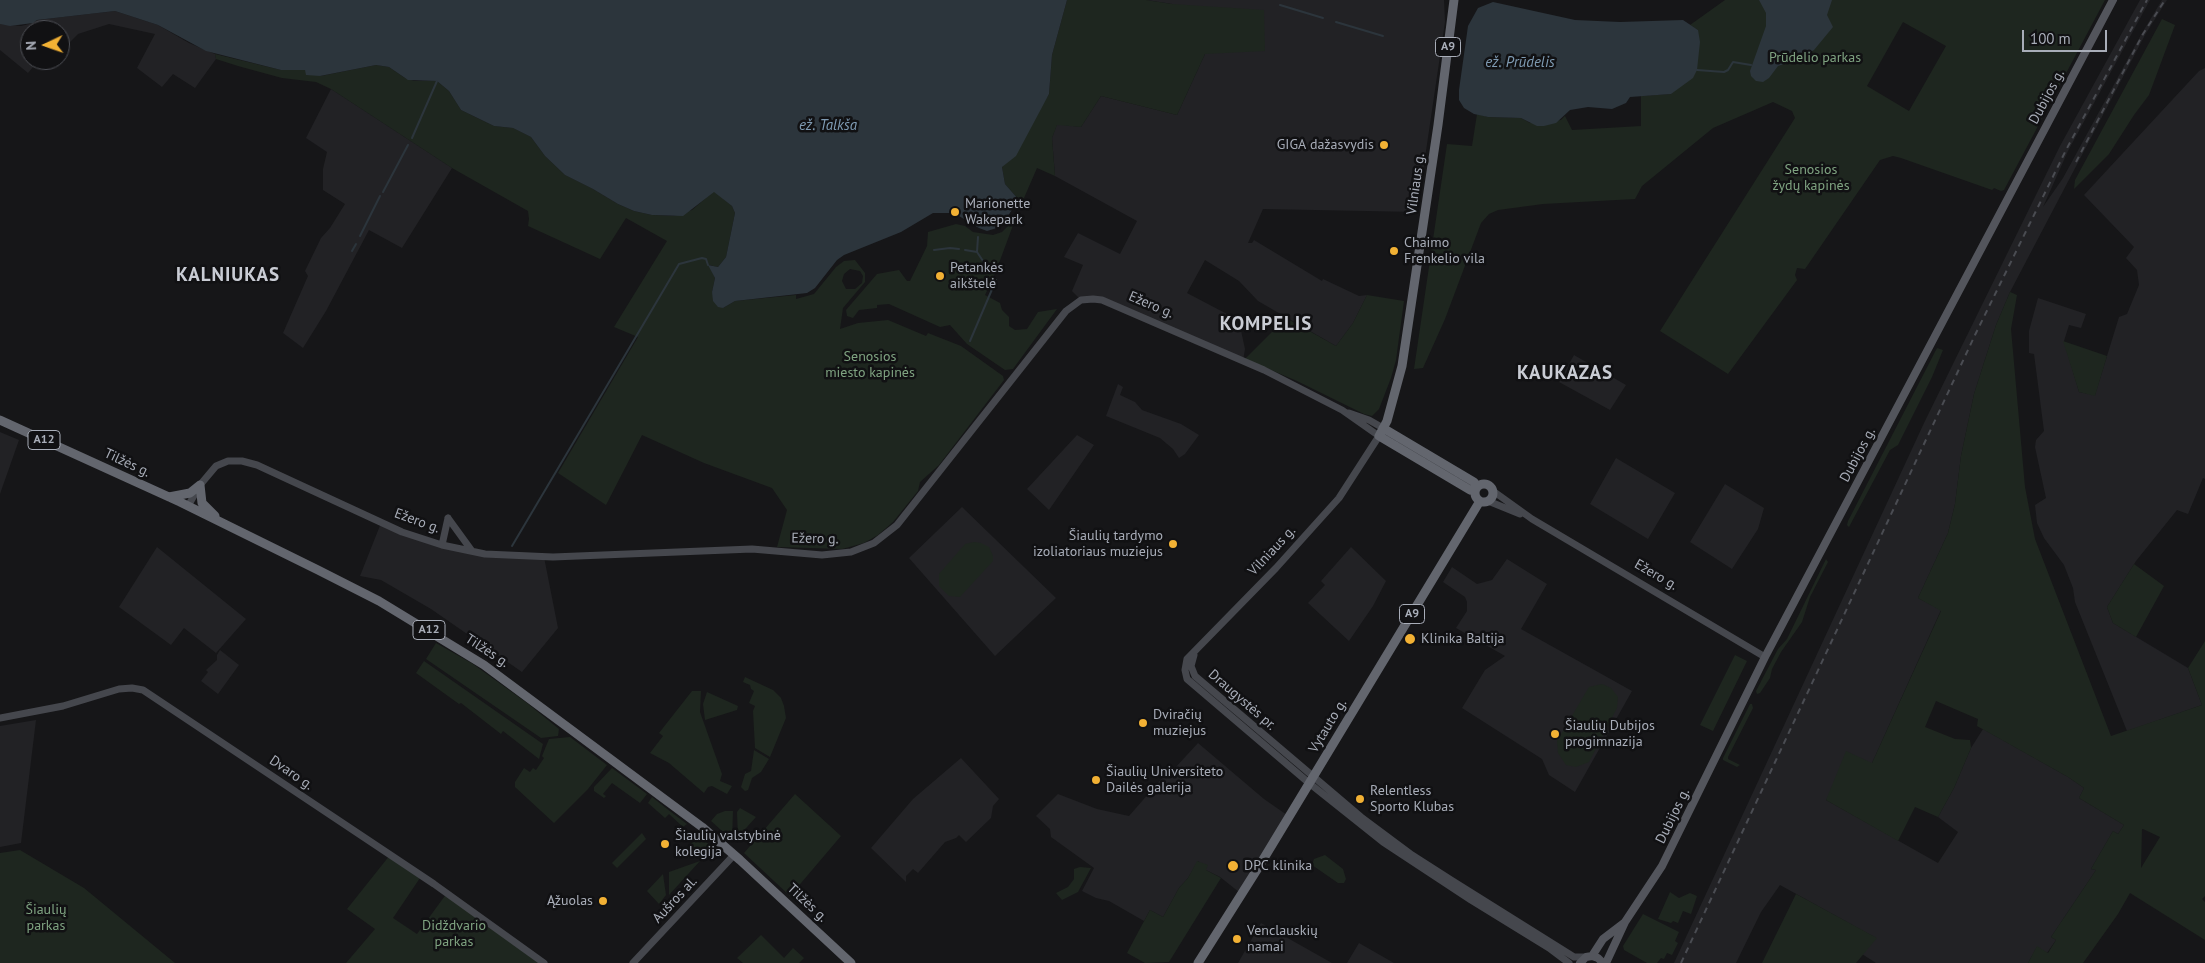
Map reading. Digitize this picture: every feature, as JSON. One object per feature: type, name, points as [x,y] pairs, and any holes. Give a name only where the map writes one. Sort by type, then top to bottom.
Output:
[{"type":"highway","name":"Vilniaus g.","points":[[1381,432],[1387,421],[1402,366],[1438,125],[1454,0]]},
{"type":"highway","name":"Tilžės g.","points":[[0,420],[188,506],[379,601],[484,665],[679,809],[734,854],[851,963]]},
{"type":"highway","name":"Ežero g.","points":[[1381,432],[1474,482],[1475,495],[1484,501]]},
{"type":"highway","name":"Ežero g.","points":[[1476,489],[1484,484],[1488,485],[1493,492]]},
{"type":"highway","points":[[168,497],[190,493],[200,485]]},
{"type":"highway","points":[[200,485],[202,503],[222,523]]},
{"type":"highway","name":"A9","points":[[1484,501],[1493,496],[1493,492]]},
{"type":"highway","name":"Vytauto g.","points":[[1198,963],[1484,501]]},
{"type":"main road","name":"Dubijos g.","points":[[1604,963],[1625,922],[1666,860],[1765,656],[2113,0]]},
{"type":"main road","name":"Ežero g.","points":[[188,506],[200,485],[211,471],[222,463],[236,460],[249,462],[381,523],[442,545],[504,556],[553,557],[752,549],[822,555],[842,554],[864,547],[880,539],[898,525],[1062,315],[1076,304],[1087,299],[1102,300],[1130,310],[1264,370],[1342,410],[1369,420],[1381,432]]},
{"type":"main road","name":"Vilniaus g.","points":[[1194,653],[1339,498],[1381,432]]},
{"type":"main road","name":"Ežero g.","points":[[1493,492],[1532,519],[1765,656]]},
{"type":"main road","name":"Ežero g.","points":[[1484,501],[1532,519]]},
{"type":"main road","points":[[442,545],[447,530],[448,518],[472,551]]},
{"type":"main road","name":"Draugystės pr.","points":[[1194,653],[1187,659],[1185,664],[1187,679],[1409,860],[1549,948],[1569,963]]},
{"type":"main road","name":"Dvaro g.","points":[[0,718],[63,706],[126,688],[142,690],[434,884],[544,963]]},
{"type":"main road","name":"Draugystės pr.","points":[[1311,780],[1412,855],[1574,956],[1586,959]]},
{"type":"main road","name":"Aušros al.","points":[[634,963],[734,854]]},
{"type":"main road","name":"Dubijos g.","points":[[1586,959],[1603,939],[1625,922]]},
{"type":"main road","points":[[1586,959],[1598,958],[1604,963]]},
{"type":"shaded area","points":[[1146,0],[1444,0],[1445,22],[1417,212],[1263,209],[1248,243],[1252,243],[1254,240],[1322,281],[1323,279],[1359,296],[1367,295],[1353,323],[1336,346],[1258,301],[1239,281],[1205,260],[1187,293],[1227,314],[1240,326],[1245,349],[1243,361],[1115,304],[1081,300],[1072,291],[1083,265],[1064,257],[1078,233],[1120,254],[1137,221],[1055,176],[1052,138],[1057,124],[1081,127],[1101,96],[1177,115],[1205,54],[1172,4]]},
{"type":"shaded area","points":[[2140,0],[2150,0],[2068,151],[2043,207],[2063,178],[2142,33],[2162,0],[2167,0],[2145,35],[2010,292],[1996,325],[1974,394],[1961,456],[1955,504],[1948,533],[1918,598],[1941,610],[1872,763],[1826,800],[1938,863],[1958,832],[1938,817],[1954,788],[1971,748],[1983,729],[2068,777],[2084,788],[2079,798],[2124,825],[2118,834],[2113,831],[2091,869],[2096,870],[2051,937],[2056,940],[2047,953],[2037,947],[2028,963],[1876,963],[1862,954],[1876,938],[1780,885],[1761,912],[1736,963],[1674,963],[1924,423],[2060,146]]},
{"type":"shaded area","points":[[115,11],[158,25],[189,43],[215,54],[216,59],[195,88],[173,74],[162,87],[137,68],[155,34],[109,24],[78,34],[70,42],[70,20],[37,20]]},
{"type":"shaded area","points":[[0,24],[20,26],[20,66],[0,50]]},
{"type":"shaded area","points":[[2205,68],[2205,479],[2203,478],[2188,514],[2177,510],[2136,561],[2107,607],[2113,623],[2188,668],[2202,705],[2127,731],[2075,602],[2073,588],[2064,565],[2044,538],[2037,523],[2035,505],[2046,498],[2035,447],[2036,440],[2044,431],[2034,354],[2029,353],[2029,331],[2038,298],[2086,314],[2081,328],[2069,325],[2064,341],[2079,392],[2095,395],[2119,317],[2127,314],[2139,285],[2137,270],[2126,258],[2134,247],[2084,195],[2199,71]]},
{"type":"shaded area","points":[[331,89],[452,168],[402,248],[369,230],[326,311],[303,348],[283,333],[308,276],[305,271],[321,238],[330,228],[345,204],[323,190],[323,169],[327,152],[306,138]]},
{"type":"shaded area","points":[[1574,355],[1626,385],[1610,410],[1559,382]]},
{"type":"shaded area","points":[[1118,384],[1123,387],[1120,395],[1135,402],[1142,410],[1181,424],[1199,435],[1185,454],[1179,458],[1173,449],[1160,438],[1106,416]]},
{"type":"shaded area","points":[[0,432],[19,440],[0,494]]},
{"type":"shaded area","points":[[1077,435],[1094,445],[1049,510],[1027,489]]},
{"type":"shaded area","points":[[1616,458],[1675,493],[1648,539],[1590,504]]},
{"type":"shaded area","points":[[1725,484],[1764,508],[1758,529],[1732,569],[1690,542]]},
{"type":"shaded area","points":[[962,507],[1056,598],[995,656],[909,558]]},
{"type":"shaded area","points":[[381,523],[472,551],[544,557],[558,628],[522,672],[431,609],[381,580],[360,576]]},
{"type":"shaded area","points":[[157,547],[246,619],[216,653],[184,628],[171,645],[119,607]]},
{"type":"shaded area","points":[[1351,547],[1386,581],[1373,606],[1349,641],[1308,603],[1325,585],[1321,581]]},
{"type":"shaded area","name":"Šiaulių Dubijos progimnazija","points":[[1507,559],[1547,584],[1521,629],[1632,691],[1575,792],[1549,775],[1542,759],[1462,708],[1485,670],[1505,656],[1456,628],[1467,611],[1467,602],[1465,597],[1443,582],[1452,567],[1477,584],[1492,580]]},
{"type":"shaded area","points":[[220,650],[239,665],[218,694],[201,681],[208,672],[206,670],[217,660]]},
{"type":"shaded area","points":[[36,720],[21,843],[0,847],[0,726]]},
{"type":"shaded area","points":[[1198,743],[1264,799],[1287,815],[1239,892],[1220,877],[1206,870],[1198,861],[1188,878],[1179,888],[1163,917],[1150,910],[1144,921],[1109,901],[1096,898],[1082,891],[1094,868],[1051,837],[1050,829],[1036,816],[1058,794],[1097,809],[1129,816],[1171,768],[1175,768]]},
{"type":"shaded area","points":[[961,758],[999,799],[993,806],[991,818],[966,842],[959,835],[945,842],[918,873],[913,869],[906,876],[906,882],[871,848],[913,799]]},
{"type":"shaded area","points":[[1261,923],[1332,963],[1238,963]]},
{"type":"shaded area","points":[[1359,943],[1394,963],[1347,963]]},
{"type":"green space","points":[[1067,0],[1146,0],[1172,4],[1264,10],[1265,51],[1205,54],[1177,115],[1101,96],[1081,127],[1057,125],[1052,138],[1055,176],[1037,168],[1024,198],[1019,200],[1005,184],[1002,167],[1049,94],[1052,55]]},
{"type":"green space","name":"Prūdelio parkas","points":[[1725,0],[2105,0],[2004,190],[2001,191],[1994,188],[1992,190],[1893,156],[1880,160],[1805,269],[1797,268],[1795,275],[1797,280],[1728,374],[1660,331],[1795,118],[1792,111],[1773,102],[1713,128],[1642,186],[1635,199],[1543,204],[1498,210],[1489,214],[1481,223],[1445,319],[1423,368],[1414,369],[1447,144],[1472,146],[1477,114],[1488,117],[1521,118],[1530,123],[1561,120],[1565,116],[1572,130],[1641,126],[1641,96],[1671,94],[1698,30],[1690,25]],"holes":[[[1903,22],[1946,46],[1909,111],[1867,86]]]},
{"type":"green space","points":[[2162,19],[2175,25],[2149,95],[2109,154],[2074,189],[2075,180]]},
{"type":"green space","name":"Senosios miesto kapinės","points":[[215,54],[281,70],[305,70],[321,76],[376,65],[389,67],[405,78],[414,81],[437,81],[449,91],[461,110],[494,126],[513,128],[531,137],[545,156],[565,175],[634,211],[652,215],[674,216],[692,210],[714,191],[732,206],[735,213],[726,257],[718,267],[709,265],[715,278],[712,292],[723,308],[735,301],[796,295],[796,299],[814,294],[836,267],[844,261],[855,260],[865,273],[865,282],[843,308],[840,329],[858,323],[888,320],[926,336],[928,333],[961,346],[1003,376],[1004,380],[939,465],[920,482],[918,491],[893,522],[878,535],[864,543],[842,549],[777,547],[787,510],[772,488],[704,463],[642,435],[606,505],[558,473],[638,337],[614,327],[667,241],[626,218],[600,259],[528,226],[528,211],[452,168],[331,89],[316,82],[282,78],[216,59]],"holes":[[[850,269],[860,271],[863,276],[862,283],[855,289],[846,289],[842,281],[844,274]]]},
{"type":"green space","points":[[1019,209],[995,274],[985,295],[1000,303],[1002,310],[1009,317],[1009,326],[1015,330],[1027,329],[1038,312],[1057,309],[1013,369],[1005,370],[967,344],[950,325],[940,327],[889,304],[877,305],[877,308],[859,310],[853,318],[847,316],[846,310],[877,274],[899,270],[907,281],[910,281],[927,246],[928,232],[956,224],[965,226],[973,232],[993,235],[1002,232],[1008,226]]},
{"type":"green space","points":[[2010,292],[2017,295],[2011,329],[2025,487],[2035,539],[2111,736],[2202,705],[2188,668],[2205,641],[2205,896],[2202,899],[2205,902],[2205,940],[2130,893],[2118,914],[2083,963],[2028,963],[2037,946],[2048,953],[2056,940],[2051,937],[2096,870],[2091,869],[2113,831],[2118,834],[2124,825],[2079,798],[2084,788],[2068,777],[1977,726],[1978,719],[1936,701],[1925,727],[1955,739],[1970,740],[1971,748],[1954,788],[1938,817],[1915,807],[1898,841],[1826,800],[1846,751],[1872,763],[1941,611],[1918,598],[1948,533],[1955,504],[1961,456],[1974,394],[1996,325]],"holes":[[[2142,829],[2160,837],[2141,868]]]},
{"type":"green space","points":[[1367,295],[1404,301],[1396,360],[1391,378],[1379,409],[1372,416],[1245,359],[1286,318],[1336,346],[1353,323]]},
{"type":"green space","points":[[2063,341],[2107,356],[2095,396],[2079,392]]},
{"type":"green space","points":[[1937,348],[1943,350],[1932,377],[1898,445],[1890,450],[1849,527],[1847,525],[1848,521]]},
{"type":"green space","points":[[974,542],[989,547],[993,561],[960,597],[949,596],[939,586],[939,574],[965,544]]},
{"type":"green space","points":[[1826,559],[1828,562],[1810,597],[1802,622],[1781,652],[1772,669],[1770,678],[1760,693],[1757,694],[1756,691],[1778,649],[1787,639]]},
{"type":"green space","points":[[2134,564],[2164,586],[2136,637],[2113,623],[2107,607]]},
{"type":"green space","points":[[436,643],[473,664],[527,703],[559,729],[558,736],[541,738],[426,659]]},
{"type":"green space","points":[[1735,655],[1747,661],[1713,731],[1700,725]]},
{"type":"green space","points":[[424,661],[543,744],[539,759],[503,731],[501,734],[461,703],[459,704],[416,673]]},
{"type":"green space","points":[[745,677],[773,690],[781,698],[784,706],[786,718],[770,757],[755,748],[753,711],[755,706],[749,703],[754,691],[750,685],[743,682]]},
{"type":"green space","points":[[1602,684],[1611,688],[1618,697],[1617,708],[1589,762],[1576,767],[1566,765],[1558,753],[1557,741],[1589,687]]},
{"type":"green space","points":[[692,691],[701,691],[700,712],[722,774],[720,781],[732,786],[727,794],[712,786],[708,787],[704,793],[669,763],[650,753],[663,736],[659,733]]},
{"type":"green space","points":[[707,692],[738,706],[737,710],[705,720],[703,704]]},
{"type":"green space","points":[[1750,704],[1752,704],[1753,708],[1728,757],[1728,759],[1740,765],[1737,767],[1723,760],[1723,758]]},
{"type":"green space","points":[[570,737],[607,765],[588,789],[554,823],[515,787],[515,782],[524,768],[530,772],[533,768],[536,770],[544,758],[542,756],[549,739]]},
{"type":"green space","points":[[754,750],[769,759],[761,772],[752,778],[748,790],[745,791],[741,787],[745,774],[751,771]]},
{"type":"green space","points":[[612,768],[647,794],[640,803],[612,783],[603,794],[606,796],[604,798],[594,791],[594,787]]},
{"type":"green space","points":[[795,794],[841,836],[790,896],[744,853]]},
{"type":"green space","points":[[652,797],[687,824],[683,827],[669,814],[665,818],[648,803]]},
{"type":"green space","points":[[740,808],[756,817],[738,837],[737,812]]},
{"type":"green space","points":[[733,811],[732,840],[711,821],[717,814]]},
{"type":"green space","points":[[642,833],[646,839],[617,868],[612,863]]},
{"type":"green space","points":[[699,835],[717,852],[713,857],[682,858],[679,856]]},
{"type":"green space","name":"Šiaulių parkas","points":[[20,850],[84,888],[175,963],[0,963],[0,853]]},
{"type":"green space","name":"Didždvario parkas","points":[[390,855],[422,875],[393,918],[417,934],[447,893],[540,963],[346,963],[375,929],[347,909]]},
{"type":"green space","points":[[1325,855],[1343,869],[1346,879],[1344,883],[1338,883],[1312,865],[1314,859]]},
{"type":"green space","points":[[700,861],[669,895],[669,872]]},
{"type":"green space","points":[[1197,861],[1208,865],[1206,870],[1221,878],[1169,962],[1145,963],[1127,953],[1150,910],[1163,917]]},
{"type":"green space","points":[[1080,867],[1091,868],[1078,892],[1062,900],[1056,893],[1068,887],[1074,879],[1074,869]]},
{"type":"green space","points":[[663,874],[666,895],[659,904],[647,891]]},
{"type":"green space","points":[[1670,892],[1679,898],[1690,893],[1697,896],[1691,914],[1683,911],[1678,923],[1658,919]]},
{"type":"green space","points":[[1796,894],[1877,938],[1856,963],[1762,963]]},
{"type":"green space","points":[[1643,914],[1679,932],[1675,941],[1678,943],[1672,955],[1667,953],[1664,959],[1661,958],[1657,963],[1647,963],[1624,950],[1623,946]]},
{"type":"green space","points":[[761,935],[784,958],[793,948],[804,958],[799,963],[743,963],[737,958]]},
{"type":"water","name":"ež. Talkša","points":[[0,0],[1067,0],[1052,55],[1049,94],[1016,156],[1002,167],[1005,184],[1019,200],[1000,227],[987,231],[954,213],[933,213],[901,232],[844,255],[837,260],[815,288],[807,293],[735,301],[723,308],[718,307],[713,301],[712,292],[715,278],[708,265],[718,267],[726,257],[735,213],[732,206],[714,192],[683,216],[652,215],[634,211],[565,175],[545,156],[531,137],[513,128],[494,126],[461,110],[449,91],[437,81],[408,80],[389,67],[376,65],[320,76],[306,75],[305,70],[281,70],[206,51],[158,25],[115,11],[37,20],[20,20],[20,25],[10,26],[0,24]]},
{"type":"water","points":[[1759,0],[1832,0],[1827,15],[1833,27],[1814,50],[1799,59],[1778,66],[1769,78],[1763,82],[1756,81],[1751,76],[1750,71],[1766,26],[1766,13]]},
{"type":"water","name":"ež. Prūdelis","points":[[1493,2],[1575,20],[1620,22],[1683,20],[1698,30],[1700,42],[1697,70],[1693,78],[1671,94],[1630,97],[1626,103],[1612,109],[1588,107],[1570,110],[1556,123],[1544,126],[1537,126],[1521,118],[1488,117],[1474,114],[1464,108],[1459,100],[1468,26],[1478,8]]},
{"type":"waterway","points":[[1280,5],[1323,18]]},
{"type":"waterway","points":[[1336,22],[1383,36]]},
{"type":"waterway","points":[[1697,70],[1724,72],[1728,70],[1733,62],[1751,65]]},
{"type":"waterway","points":[[412,138],[437,81]]},
{"type":"waterway","points":[[383,192],[408,145]]},
{"type":"waterway","points":[[360,236],[380,196]]},
{"type":"waterway","points":[[978,237],[977,252],[990,268]]},
{"type":"waterway","points":[[352,251],[356,244]]},
{"type":"waterway","points":[[934,250],[959,249]]},
{"type":"waterway","points":[[965,250],[977,252]]},
{"type":"waterway","points":[[512,546],[679,264],[702,258],[706,259],[708,265]]},
{"type":"waterway","points":[[970,341],[996,280]]},
{"type":"railway","points":[[1681,963],[1975,335],[2066,150],[2147,0]]},
{"type":"railway","points":[[2076,162],[2143,34],[2165,0]]},
{"type":"place","name":"GIGA dažasvydis","points":[[1384,145]]},
{"type":"place","name":"Marionette Wakepark","points":[[955,212]]},
{"type":"place","name":"Chaimo Frenkelio vila","points":[[1394,251]]},
{"type":"place","name":"Petankės aikštelė","points":[[940,276]]},
{"type":"place","name":"Šiaulių tardymo izoliatoriaus muziejus","points":[[1173,544]]},
{"type":"place","name":"Klinika Baltija","points":[[1410,639]]},
{"type":"place","name":"Dviračių muziejus","points":[[1143,723]]},
{"type":"place","name":"Šiaulių Dubijos progimnazija","points":[[1555,734]]},
{"type":"place","name":"Šiaulių Universiteto Dailės galerija","points":[[1096,780]]},
{"type":"place","name":"Relentless Sporto Klubas","points":[[1360,799]]},
{"type":"place","name":"Šiaulių valstybinė kolegija","points":[[665,844]]},
{"type":"place","name":"DPC klinika","points":[[1233,866]]},
{"type":"place","name":"Ąžuolas","points":[[603,901]]},
{"type":"place","name":"Venclauskių namai","points":[[1237,939]]},
{"type":"district","name":"KALNIUKAS","points":[[228,276]]},
{"type":"district","name":"KOMPELIS","points":[[1266,325]]},
{"type":"district","name":"KAUKAZAS","points":[[1565,374]]},
{"type":"park label","name":"Senosios žydų kapinės","points":[[1811,178]]}]
